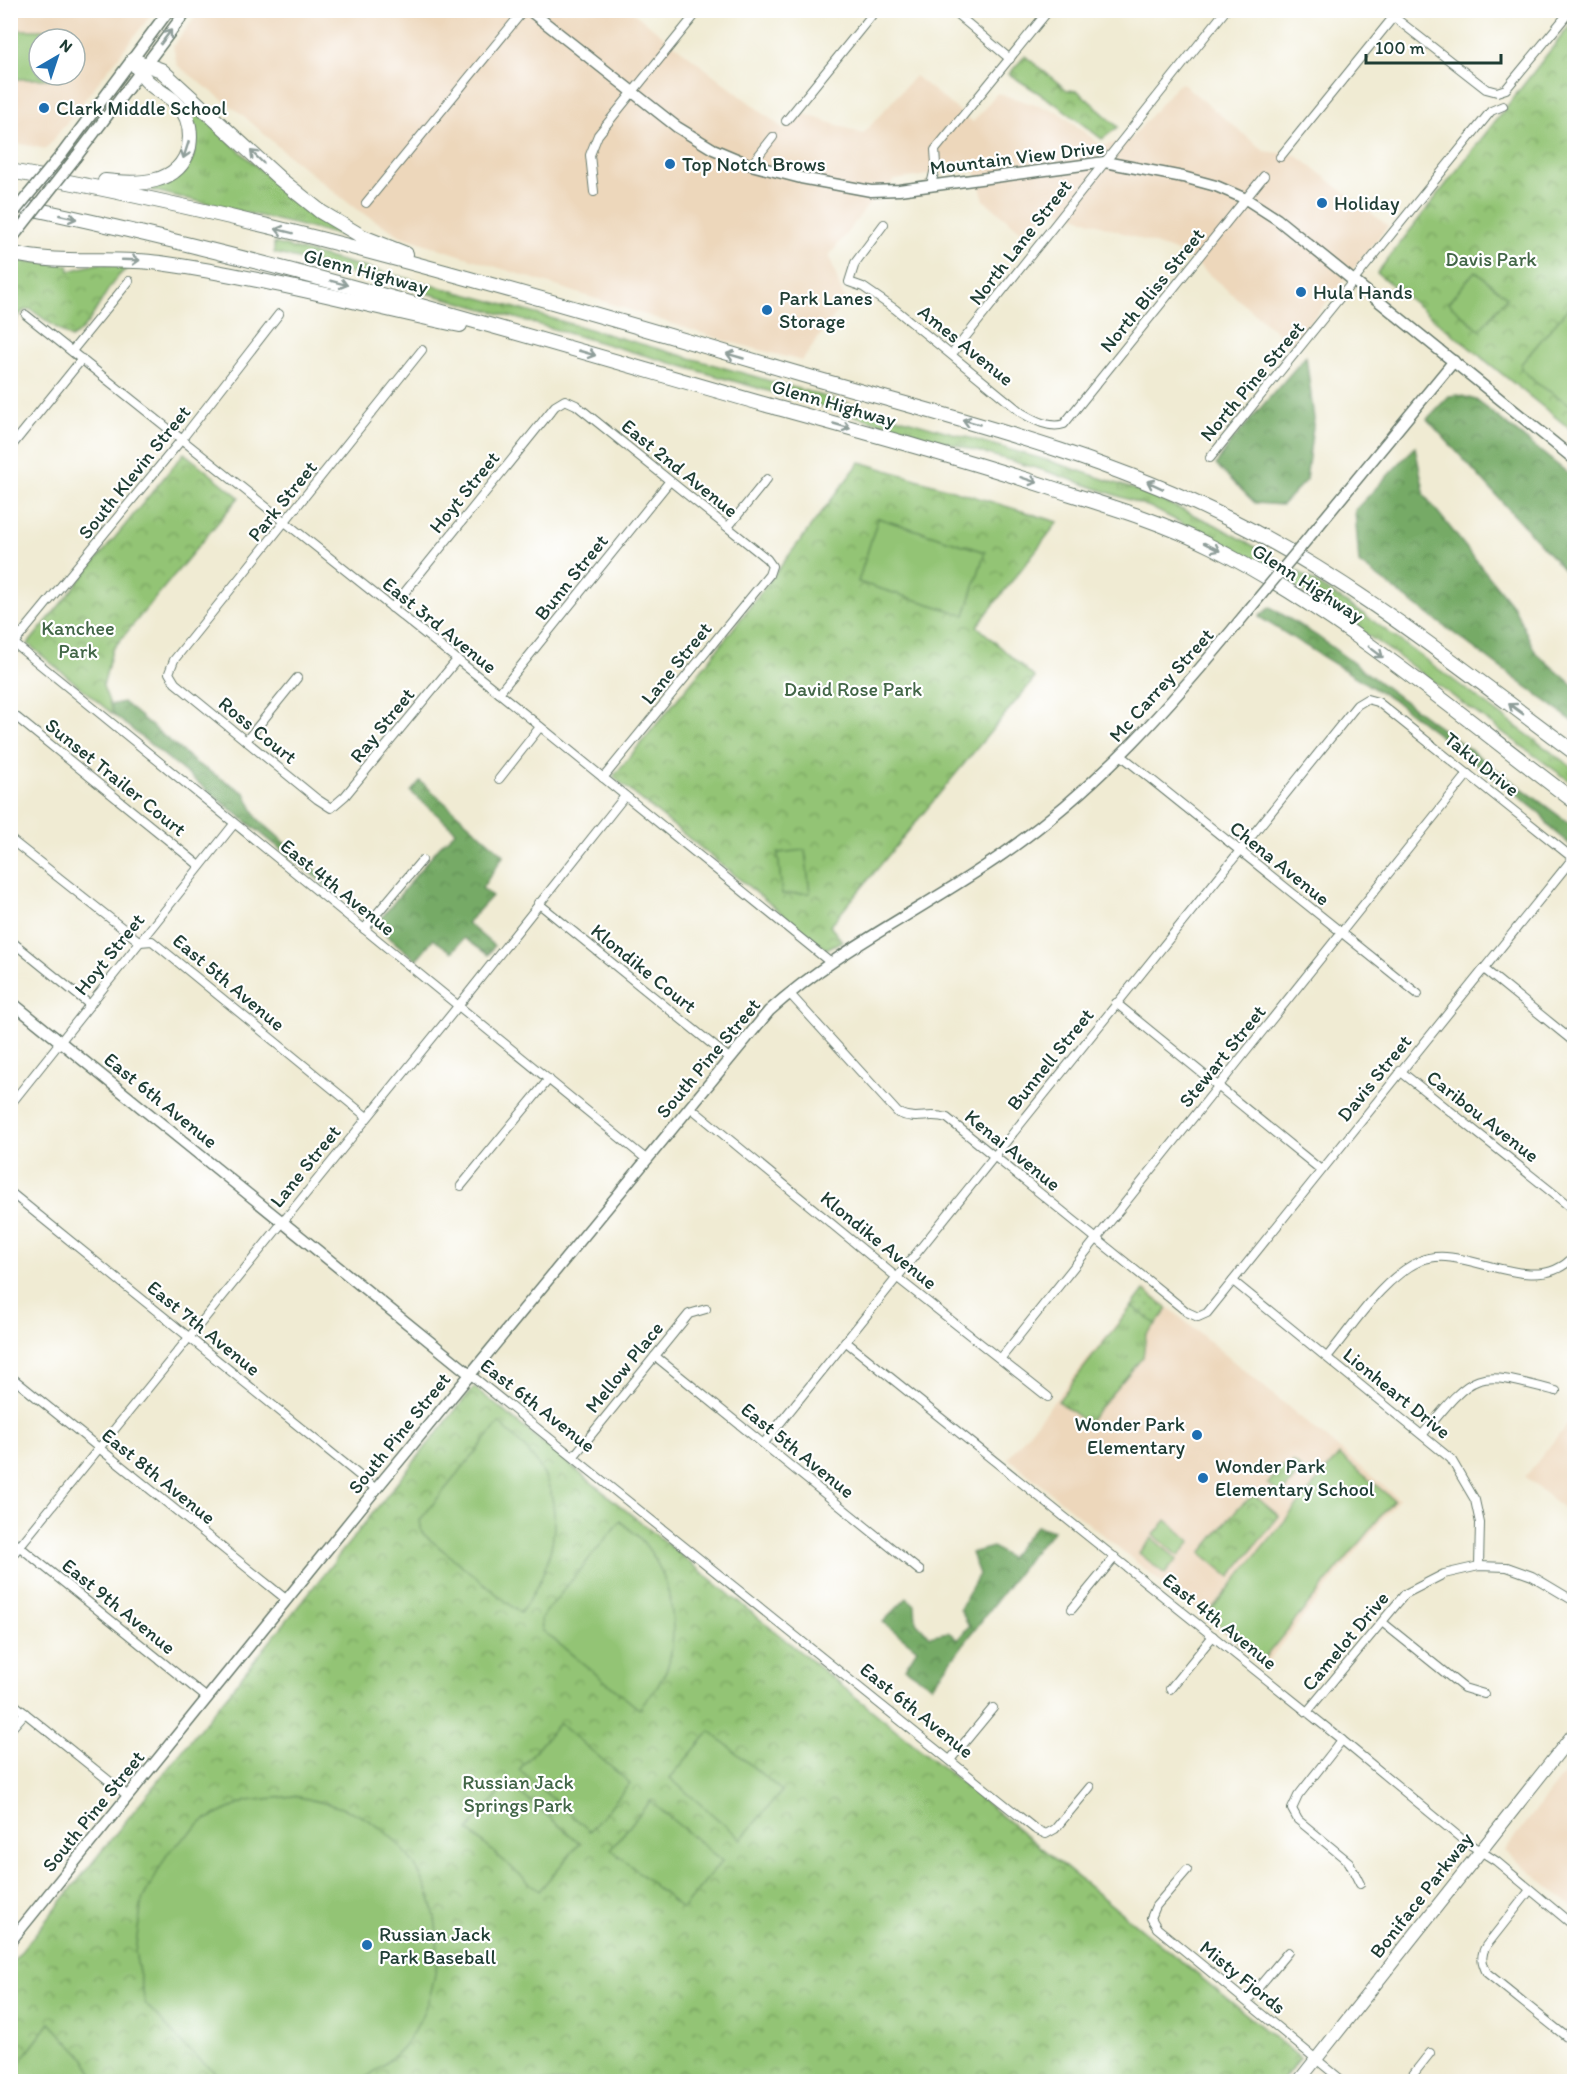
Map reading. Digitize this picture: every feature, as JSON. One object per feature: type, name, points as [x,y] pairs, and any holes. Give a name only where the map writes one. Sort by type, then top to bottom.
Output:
[{"type":"highway","points":[[10,170],[129,184],[157,180],[174,172],[188,149],[189,124],[178,103],[149,84],[140,65]]},
{"type":"highway","points":[[140,65],[159,68],[302,197],[363,237],[391,249],[591,313]]},
{"type":"highway","name":"Glenn Highway","points":[[10,170],[194,209],[591,313],[1022,436],[1146,480],[1233,520],[1311,564],[1397,621],[1571,749]]},
{"type":"highway","name":"Glenn Highway","points":[[10,204],[223,252],[1017,476],[1134,514],[1208,545],[1294,592],[1575,801]]},
{"type":"highway","points":[[10,253],[36,260],[143,261],[215,271],[546,342]]},
{"type":"main road","name":"Boniface Parkway","points":[[1298,2082],[1575,1733]]},
{"type":"street","points":[[12,239],[76,157],[140,65],[170,10]]},
{"type":"street","points":[[10,218],[62,154],[187,10]]},
{"type":"street","points":[[366,203],[526,10]]},
{"type":"street","name":"Mountain View Drive","points":[[526,10],[677,127],[713,149],[751,165],[851,189],[899,190],[1105,162],[1183,177],[1246,199],[1277,219],[1575,459]]},
{"type":"street","points":[[594,192],[590,167],[592,144],[699,10]]},
{"type":"street","points":[[786,121],[876,10]]},
{"type":"street","points":[[952,10],[1010,59]]},
{"type":"street","points":[[931,185],[936,164],[935,150],[1049,10]]},
{"type":"street","name":"North Lane Street","points":[[952,354],[1226,10]]},
{"type":"street","points":[[1385,10],[1396,14],[1486,89],[1497,92],[1506,89],[1571,10]]},
{"type":"street","points":[[1280,157],[1396,14]]},
{"type":"street","name":"North Pine Street","points":[[1210,458],[1356,282],[1491,111],[1503,106]]},
{"type":"street","points":[[751,165],[773,137]]},
{"type":"street","name":"North Bliss Street","points":[[1064,424],[1264,176]]},
{"type":"street","name":"Ames Avenue","points":[[884,224],[855,263],[849,282],[872,292],[952,354],[1022,413],[1052,426],[1064,424]]},
{"type":"street","points":[[72,351],[129,281]]},
{"type":"street","name":"South Klevin Street","points":[[12,644],[182,439],[279,314]]},
{"type":"street","name":"East 3rd Avenue","points":[[26,315],[456,661],[499,693],[831,963]]},
{"type":"street","name":"Park Street","points":[[169,673],[174,660],[423,350]]},
{"type":"street","points":[[10,448],[82,359]]},
{"type":"street","name":"Mc Carrey Street","points":[[831,963],[1001,855],[1061,811],[1122,756],[1173,703],[1454,361]]},
{"type":"street","name":"East 2nd Avenue","points":[[565,400],[576,405],[669,482],[728,527],[772,566]]},
{"type":"street","name":"Hoyt Street","points":[[392,608],[555,406],[565,400]]},
{"type":"street","points":[[728,527],[767,479]]},
{"type":"street","name":"Bunn Street","points":[[499,693],[669,482]]},
{"type":"street","name":"Lane Street","points":[[603,778],[769,574],[772,566]]},
{"type":"street","name":"East 4th Avenue","points":[[12,644],[646,1159]]},
{"type":"street","name":"Ray Street","points":[[331,808],[345,796],[456,661]]},
{"type":"street","name":"Ross Court","points":[[169,673],[175,683],[331,808]]},
{"type":"street","points":[[246,741],[297,678]]},
{"type":"street","name":"Taku Drive","points":[[1367,699],[1378,702],[1574,858]]},
{"type":"street","name":"Bunnell Street","points":[[764,1443],[895,1276],[1239,850],[1357,705],[1367,699]]},
{"type":"street","name":"Sunset Trailer Court","points":[[10,712],[200,866]]},
{"type":"street","points":[[499,780],[540,727]]},
{"type":"street","name":"Chena Avenue","points":[[1122,756],[1341,934],[1419,994]]},
{"type":"street","name":"Stewart Street","points":[[1001,1358],[1468,774]]},
{"type":"street","name":"Lane Street","points":[[10,1558],[281,1221],[459,1005],[625,796]]},
{"type":"street","name":"Hoyt Street","points":[[12,1099],[234,824]]},
{"type":"street","name":"East 5th Avenue","points":[[10,839],[140,942],[152,940],[367,1117]]},
{"type":"street","name":"Davis Street","points":[[1198,1317],[1207,1313],[1574,858]]},
{"type":"street","points":[[364,929],[422,860]]},
{"type":"street","name":"Klondike Court","points":[[538,903],[729,1058]]},
{"type":"street","points":[[10,940],[90,1005]]},
{"type":"street","name":"South Pine Street","points":[[10,1942],[376,1489],[729,1058],[769,1011],[789,993],[831,963]]},
{"type":"street","points":[[1484,969],[1575,1042]]},
{"type":"street","name":"Kenai Avenue","points":[[789,993],[898,1113],[911,1119],[936,1115],[947,1118],[1187,1312],[1198,1317]]},
{"type":"street","name":"East 6th Avenue","points":[[10,1001],[1035,1829],[1046,1834],[1055,1829],[1090,1787]]},
{"type":"street","points":[[1116,1003],[1322,1170]]},
{"type":"street","name":"Caribou Avenue","points":[[1400,1071],[1575,1210]]},
{"type":"street","points":[[461,1186],[549,1079]]},
{"type":"street","name":"Klondike Avenue","points":[[690,1107],[895,1276],[1048,1397]]},
{"type":"street","name":"East 7th Avenue","points":[[10,1192],[376,1489]]},
{"type":"street","points":[[1328,1357],[1384,1289],[1401,1272],[1422,1260],[1442,1258],[1527,1274],[1551,1270],[1575,1256]]},
{"type":"street","name":"Lionheart Drive","points":[[1233,1281],[1451,1459],[1475,1500],[1480,1523],[1479,1566]]},
{"type":"street","name":"Mellow Place","points":[[573,1456],[689,1314],[706,1309]]},
{"type":"street","name":"East 4th Avenue","points":[[845,1341],[1479,1852],[1496,1861],[1575,1926]]},
{"type":"street","name":"East 5th Avenue","points":[[655,1356],[920,1571]]},
{"type":"street","name":"East 8th Avenue","points":[[10,1376],[286,1600]]},
{"type":"street","points":[[1423,1434],[1458,1391],[1475,1380],[1492,1377],[1508,1378],[1556,1391]]},
{"type":"street","name":"East 9th Avenue","points":[[10,1539],[207,1698]]},
{"type":"street","points":[[1072,1609],[1115,1557]]},
{"type":"street","name":"Camelot Drive","points":[[1307,1712],[1405,1594],[1444,1574],[1479,1566],[1507,1567],[1532,1576],[1575,1602]]},
{"type":"street","points":[[1382,1622],[1464,1688],[1484,1694]]},
{"type":"street","points":[[1170,1689],[1213,1636]]},
{"type":"street","points":[[10,1701],[128,1796]]},
{"type":"street","points":[[950,1760],[993,1708]]},
{"type":"street","points":[[10,1730],[26,1713]]},
{"type":"street","points":[[1342,1740],[1298,1796],[1292,1809],[1298,1820],[1349,1862],[1360,1884]]},
{"type":"street","name":"Misty Fjords","points":[[1187,1870],[1156,1906],[1151,1918],[1157,1928],[1316,2059]]},
{"type":"street","points":[[1530,1890],[1482,1952],[1482,1963],[1488,1973],[1575,2043]]},
{"type":"street","points":[[1248,2001],[1288,1952]]},
{"type":"street","points":[[1407,2082],[1430,2053]]},
{"type":"street","points":[[1316,2059],[1344,2082]]},
{"type":"shaded area","name":"Clark Middle School","points":[[11,11],[154,11],[46,149],[11,142]]},
{"type":"shaded area","points":[[200,11],[631,11],[785,130],[799,112],[863,134],[915,76],[973,122],[997,93],[1058,112],[1102,146],[1131,139],[1175,87],[1182,83],[1264,151],[1296,155],[1388,226],[1292,345],[1186,255],[1049,207],[1027,236],[984,200],[974,168],[895,180],[873,199],[829,256],[845,301],[802,361],[729,342],[401,236],[356,209],[284,152],[244,116],[177,65],[173,46]]},
{"type":"shaded area","name":"Wonder Park Elementary School","points":[[1145,1288],[1399,1499],[1264,1666],[1008,1458]]},
{"type":"shaded area","points":[[1574,1416],[1574,1517],[1525,1477]]},
{"type":"shaded area","points":[[1574,1760],[1574,1908],[1505,1851]]},
{"type":"green space","name":"Davis Park","points":[[1574,20],[1574,432],[1377,273]]},
{"type":"green space","points":[[11,30],[27,30],[27,79],[11,79]]},
{"type":"green space","points":[[1025,56],[1067,90],[1078,91],[1118,127],[1102,139],[1059,106],[1009,74]]},
{"type":"green space","points":[[181,97],[312,215],[348,237],[142,188],[177,176],[187,167],[193,157],[196,144],[194,130]]},
{"type":"green space","points":[[274,243],[491,301],[1053,462],[1142,492],[1214,524],[1279,560],[1271,569],[1150,507],[1046,471],[456,301],[274,253]]},
{"type":"green space","points":[[11,260],[68,265],[69,271],[100,263],[132,266],[115,280],[88,322],[71,338],[30,309],[23,311],[11,326]]},
{"type":"green space","points":[[1475,271],[1507,297],[1480,330],[1448,303]]},
{"type":"green space","points":[[1574,301],[1574,407],[1536,383],[1521,368],[1521,364]]},
{"type":"green space","points":[[1306,356],[1314,419],[1306,480],[1282,505],[1255,503],[1216,465],[1230,443]]},
{"type":"green space","points":[[1458,395],[1476,400],[1574,478],[1574,581],[1427,419],[1449,396]]},
{"type":"green space","points":[[1415,447],[1425,496],[1514,608],[1536,653],[1574,686],[1574,722],[1359,563],[1355,510]]},
{"type":"green space","name":"Kanchee Park","points":[[184,453],[239,497],[112,650],[103,686],[114,715],[28,644]]},
{"type":"green space","name":"David Rose Park","points":[[860,462],[1058,522],[977,626],[1035,678],[830,926],[842,941],[826,949],[613,777],[707,663]]},
{"type":"green space","points":[[878,518],[985,552],[965,615],[858,582]]},
{"type":"green space","points":[[1296,570],[1365,615],[1574,769],[1574,784],[1395,654],[1287,581]]},
{"type":"green space","points":[[1270,607],[1317,636],[1574,827],[1574,848],[1551,829],[1541,814],[1396,702],[1259,617]]},
{"type":"green space","points":[[123,702],[197,764],[245,793],[257,818],[328,881],[330,889],[114,715],[110,705]]},
{"type":"green space","points":[[420,781],[504,855],[482,888],[492,896],[467,923],[494,946],[488,955],[464,938],[452,952],[433,939],[416,960],[384,933],[382,917],[439,847],[456,831],[411,792]]},
{"type":"green space","points":[[805,850],[810,893],[782,894],[778,853]]},
{"type":"green space","points":[[1144,1290],[1168,1309],[1156,1324],[1132,1306]]},
{"type":"green space","points":[[1132,1306],[1156,1324],[1146,1335],[1143,1357],[1087,1423],[1058,1401]]},
{"type":"green space","name":"Russian Jack Springs Park","points":[[474,1387],[1300,2058],[1281,2082],[11,2082],[11,1964]]},
{"type":"green space","points":[[499,1423],[537,1463],[547,1481],[552,1500],[554,1520],[548,1559],[541,1578],[520,1613],[422,1533],[420,1520]]},
{"type":"green space","points":[[1339,1455],[1394,1500],[1262,1661],[1207,1615]]},
{"type":"green space","points":[[1293,1462],[1302,1469],[1281,1495],[1268,1484],[1283,1465],[1288,1469]]},
{"type":"green space","points":[[1254,1495],[1279,1516],[1230,1577],[1201,1553],[1237,1509]]},
{"type":"green space","points":[[1166,1520],[1191,1541],[1179,1556],[1154,1535]]},
{"type":"green space","points":[[620,1521],[642,1540],[653,1556],[666,1585],[672,1615],[672,1647],[667,1669],[639,1709],[542,1630],[541,1618]]},
{"type":"green space","points":[[1036,1526],[1054,1531],[1036,1549],[932,1686],[905,1668],[917,1649],[883,1622],[907,1598],[915,1605],[916,1622],[929,1636],[948,1632],[958,1639],[969,1626],[960,1609],[979,1574],[971,1553],[993,1547],[1009,1558]]},
{"type":"green space","points":[[1152,1538],[1177,1559],[1165,1574],[1139,1553]]},
{"type":"green space","points":[[559,1723],[630,1783],[590,1831],[519,1770]]},
{"type":"green space","points":[[710,1731],[782,1791],[741,1839],[670,1778]]},
{"type":"green space","points":[[508,1783],[580,1843],[539,1891],[468,1830]]},
{"type":"green space","name":"Russian Jack Park Baseball","points":[[294,1796],[352,1812],[383,1830],[405,1852],[421,1876],[432,1903],[437,1932],[437,1961],[432,1989],[421,2017],[402,2048],[359,2082],[226,2081],[188,2050],[145,2003],[135,1952],[142,1900],[168,1853],[203,1821],[247,1801]]},
{"type":"green space","points":[[650,1801],[722,1861],[682,1909],[611,1849]]},
{"type":"green space","points":[[50,2023],[85,2059],[96,2081],[11,2081],[11,2074]]},
{"type":"place","name":"Clark Middle School","points":[[44,108]]},
{"type":"place","name":"Top Notch Brows","points":[[670,164]]},
{"type":"place","name":"Holiday","points":[[1322,203]]},
{"type":"place","name":"Hula Hands","points":[[1301,292]]},
{"type":"place","name":"Park Lanes Storage","points":[[767,310]]},
{"type":"place","name":"Wonder Park Elementary","points":[[1197,1435]]},
{"type":"place","name":"Wonder Park Elementary School","points":[[1203,1478]]},
{"type":"place","name":"Russian Jack Park Baseball","points":[[367,1945]]}]
